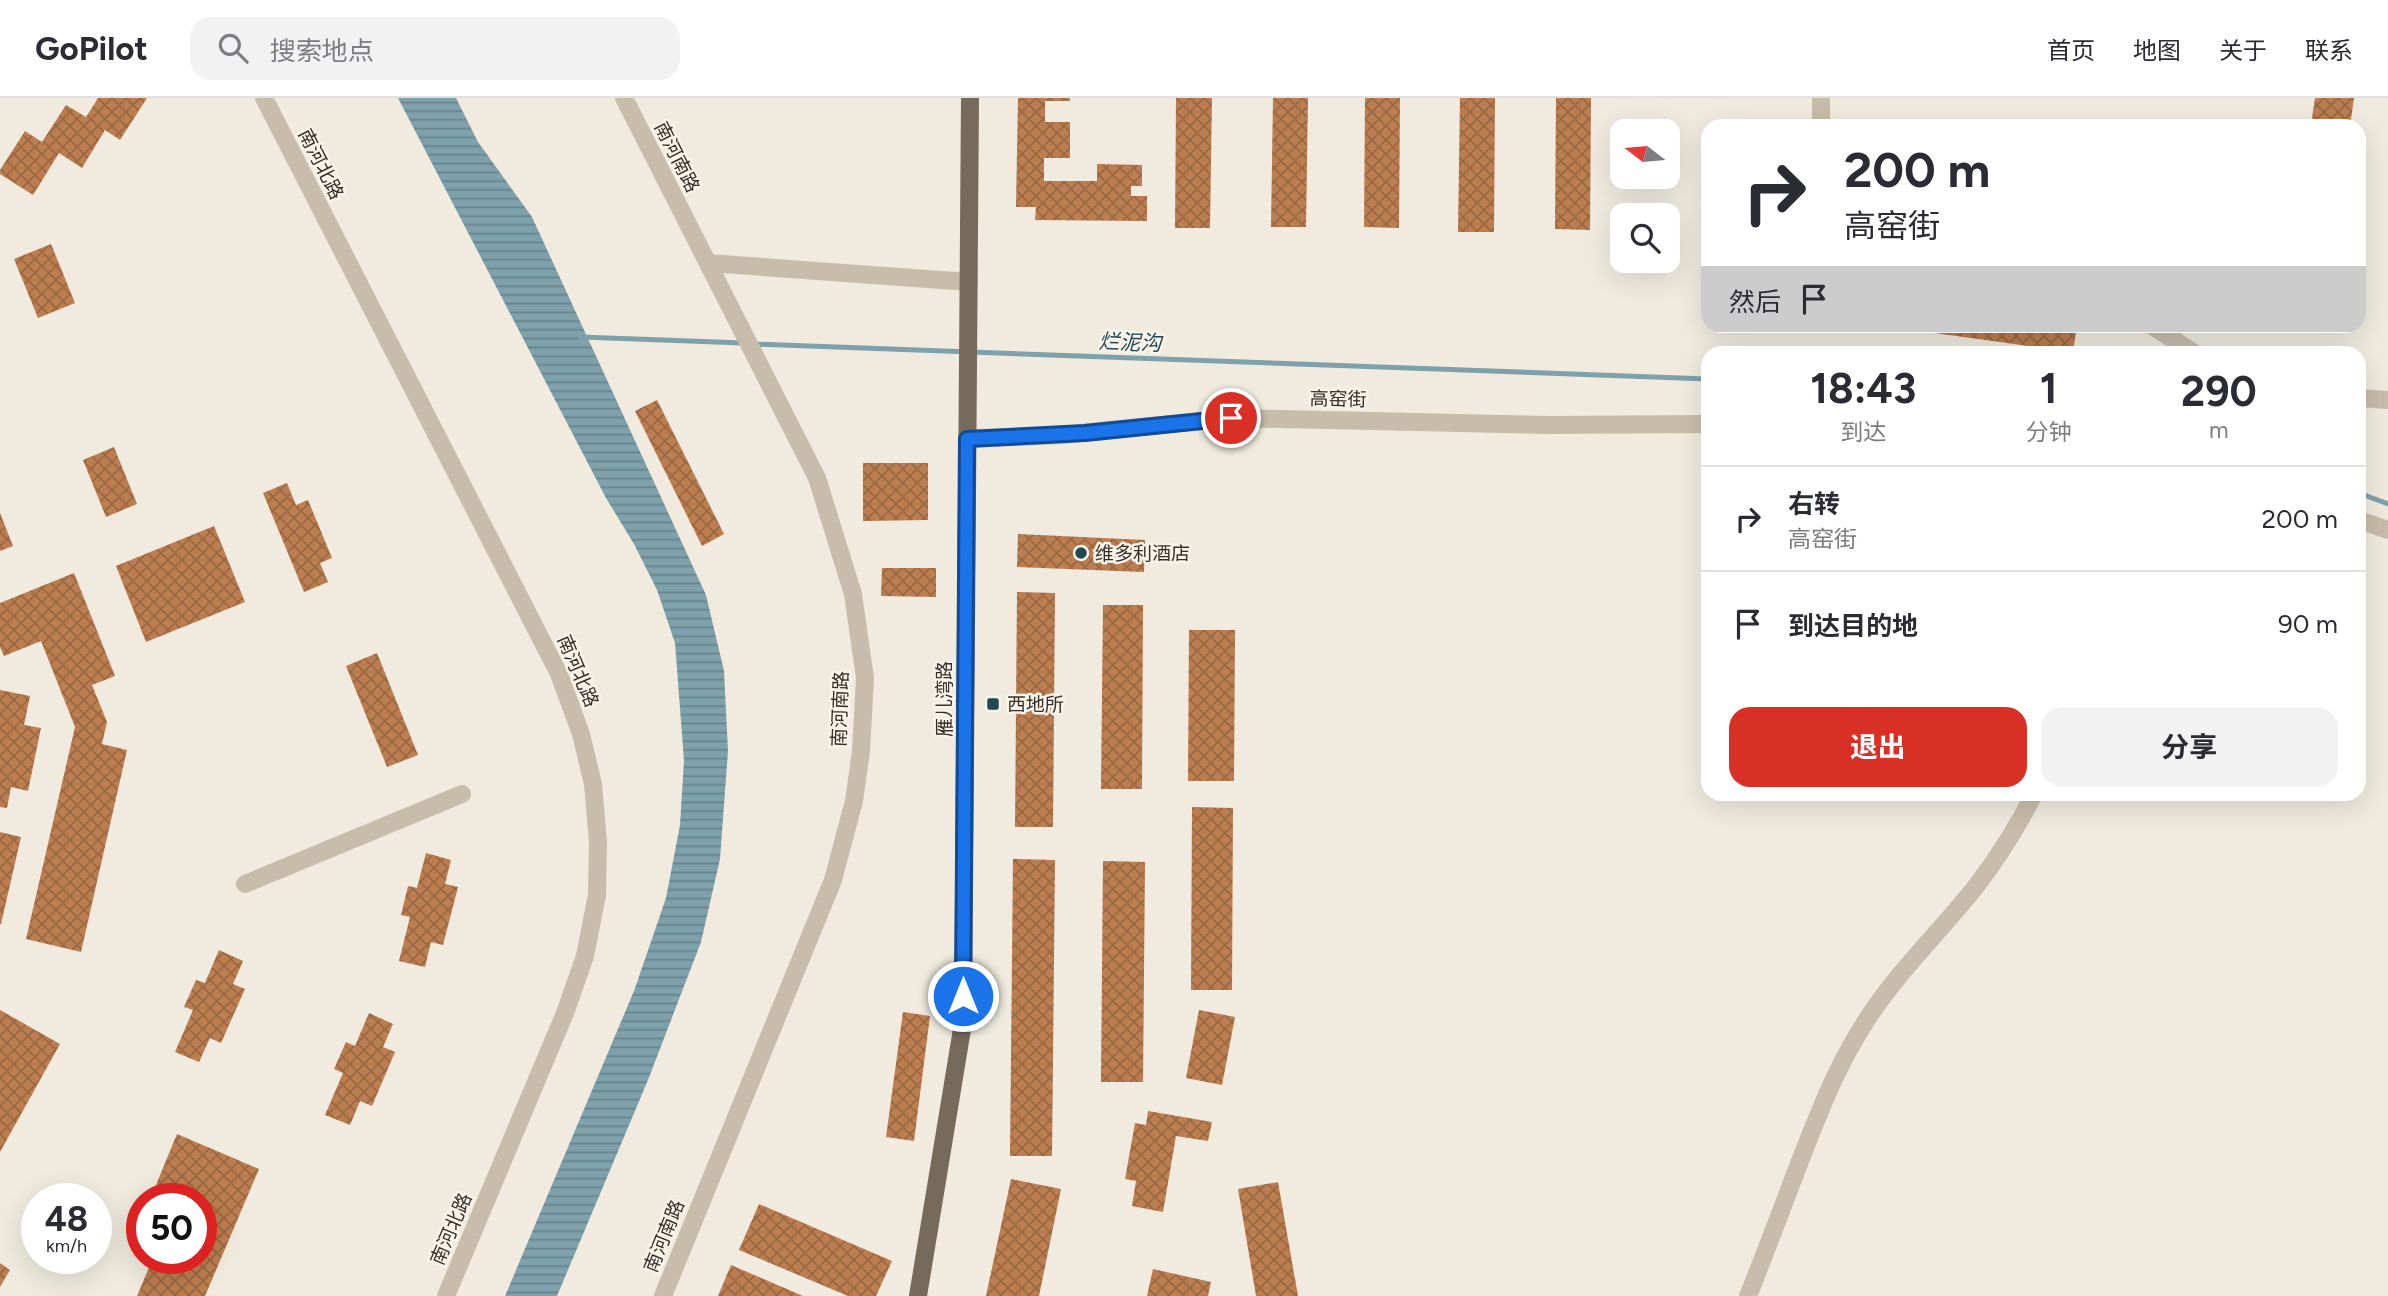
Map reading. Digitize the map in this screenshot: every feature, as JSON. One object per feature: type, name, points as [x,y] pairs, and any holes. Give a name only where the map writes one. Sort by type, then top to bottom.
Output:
[{"type":"main road","name":"雁儿湾路","points":[[918,1296],[962,1023],[970,98]]},
{"type":"street","name":"南河北路","points":[[264,98],[559,674],[581,734],[593,784],[598,842],[597,895],[585,956],[565,1013],[446,1296]]},
{"type":"street","name":"南河南路","points":[[624,98],[817,478],[853,594],[865,678],[861,751],[854,801],[834,880],[663,1296]]},
{"type":"street","points":[[1821,98],[1821,119]]},
{"type":"street","points":[[711,270],[969,291]]},
{"type":"street","points":[[2163,333],[2183,346]]},
{"type":"street","points":[[2366,398],[2388,400]]},
{"type":"street","name":"高窑街","points":[[967,439],[1085,433],[1231,418],[1550,425],[1701,424]]},
{"type":"street","points":[[2366,522],[2388,530]]},
{"type":"street","points":[[245,884],[462,794]]},
{"type":"street","points":[[1748,1296],[1842,1060],[1867,1019],[1898,978],[1997,858],[2030,801]]},
{"type":"water","points":[[398,98],[456,98],[478,142],[532,217],[706,595],[724,671],[728,751],[720,859],[701,942],[648,1080],[557,1296],[505,1296],[634,991],[666,898],[680,825],[684,761],[675,643],[657,590],[634,544],[606,498]]},
{"type":"building","points":[[98,98],[147,98],[120,140],[105,130],[82,168],[59,153],[33,195],[0,174],[25,131],[42,142],[66,105],[86,117]]},
{"type":"building","points":[[1018,98],[1070,98],[1070,101],[1045,101],[1045,122],[1070,122],[1070,158],[1044,158],[1044,181],[1097,181],[1097,164],[1142,165],[1142,186],[1131,186],[1131,196],[1147,196],[1147,221],[1035,220],[1036,207],[1016,207]]},
{"type":"building","points":[[1176,98],[1212,98],[1210,228],[1175,228]]},
{"type":"building","points":[[1273,98],[1308,98],[1306,227],[1271,227]]},
{"type":"building","points":[[1365,98],[1400,98],[1399,228],[1364,227]]},
{"type":"building","points":[[1460,98],[1495,98],[1494,232],[1458,232]]},
{"type":"building","points":[[1556,98],[1591,98],[1590,230],[1555,229]]},
{"type":"building","points":[[2315,98],[2354,98],[2351,119],[2312,119]]},
{"type":"building","points":[[51,244],[75,303],[38,318],[14,259]]},
{"type":"building","points":[[1935,333],[2076,333],[2074,346],[2029,346]]},
{"type":"building","points":[[657,400],[724,534],[702,546],[635,411]]},
{"type":"building","points":[[114,447],[137,504],[106,517],[83,460]]},
{"type":"building","points":[[863,463],[928,463],[928,520],[863,521]]},
{"type":"building","points":[[287,483],[296,505],[308,500],[332,558],[320,563],[328,582],[304,592],[263,493]]},
{"type":"building","points":[[0,513],[13,546],[0,551]]},
{"type":"building","points":[[214,526],[245,602],[146,642],[116,566]]},
{"type":"building","name":"维多利酒店","points":[[1018,534],[1145,540],[1144,572],[1017,567]]},
{"type":"building","points":[[882,568],[936,568],[936,597],[881,596]]},
{"type":"building","points":[[74,573],[115,676],[92,685],[107,722],[102,744],[127,750],[81,952],[26,939],[75,727],[41,641],[4,656],[0,647],[0,603]]},
{"type":"building","points":[[1017,592],[1055,593],[1053,827],[1015,827]]},
{"type":"building","points":[[1103,605],[1143,605],[1142,789],[1101,789]]},
{"type":"building","points":[[1189,630],[1235,630],[1234,781],[1188,781]]},
{"type":"building","points":[[377,653],[418,755],[387,767],[346,666]]},
{"type":"building","points":[[0,690],[30,696],[24,725],[41,728],[28,791],[11,787],[7,808],[0,807]]},
{"type":"building","points":[[1192,807],[1233,808],[1232,990],[1191,990]]},
{"type":"building","points":[[0,832],[21,837],[1,924],[0,924]]},
{"type":"building","points":[[426,853],[451,860],[445,884],[458,887],[443,945],[431,942],[425,967],[399,961],[410,917],[401,915],[408,886],[417,888]]},
{"type":"building","points":[[1013,859],[1055,860],[1052,1156],[1010,1156]]},
{"type":"building","points":[[1103,861],[1145,862],[1143,1082],[1101,1082]]},
{"type":"building","points":[[219,950],[243,961],[233,984],[245,989],[221,1043],[210,1038],[199,1062],[175,1052],[193,1010],[184,1007],[196,980],[205,983]]},
{"type":"building","points":[[0,1010],[60,1044],[0,1152]]},
{"type":"building","points":[[1199,1010],[1235,1017],[1222,1085],[1186,1078]]},
{"type":"building","points":[[903,1012],[930,1016],[914,1141],[886,1137]]},
{"type":"building","points":[[369,1013],[393,1024],[383,1047],[395,1052],[372,1106],[360,1101],[350,1125],[325,1115],[343,1073],[334,1069],[346,1042],[355,1046]]},
{"type":"building","points":[[1148,1111],[1212,1122],[1208,1141],[1176,1136],[1163,1212],[1132,1206],[1136,1181],[1125,1179],[1135,1123],[1146,1125]]},
{"type":"building","points":[[177,1134],[259,1169],[217,1268],[217,1183],[157,1183]]},
{"type":"building","points":[[1011,1179],[1061,1189],[1039,1296],[986,1296]]},
{"type":"building","points":[[1278,1182],[1298,1296],[1256,1296],[1238,1189]]},
{"type":"building","points":[[759,1204],[892,1261],[876,1296],[848,1296],[739,1250]]},
{"type":"building","points":[[0,1263],[10,1270],[0,1287]]},
{"type":"building","points":[[731,1265],[803,1296],[718,1296]]},
{"type":"building","points":[[1153,1269],[1211,1282],[1208,1296],[1147,1296]]},
{"type":"building","points":[[146,1274],[214,1274],[205,1296],[137,1296]]},
{"type":"waterway","name":"烂泥沟","points":[[581,337],[743,343]]},
{"type":"waterway","name":"烂泥沟","points":[[753,344],[1701,379]]},
{"type":"waterway","name":"烂泥沟","points":[[2366,496],[2388,504]]},
{"type":"place","name":"维多利酒店","points":[[1081,553]]},
{"type":"place","name":"西地所","points":[[993,704]]},
{"type":"route","points":[[963,996],[967,439],[1061,435],[1231,418]]}]
